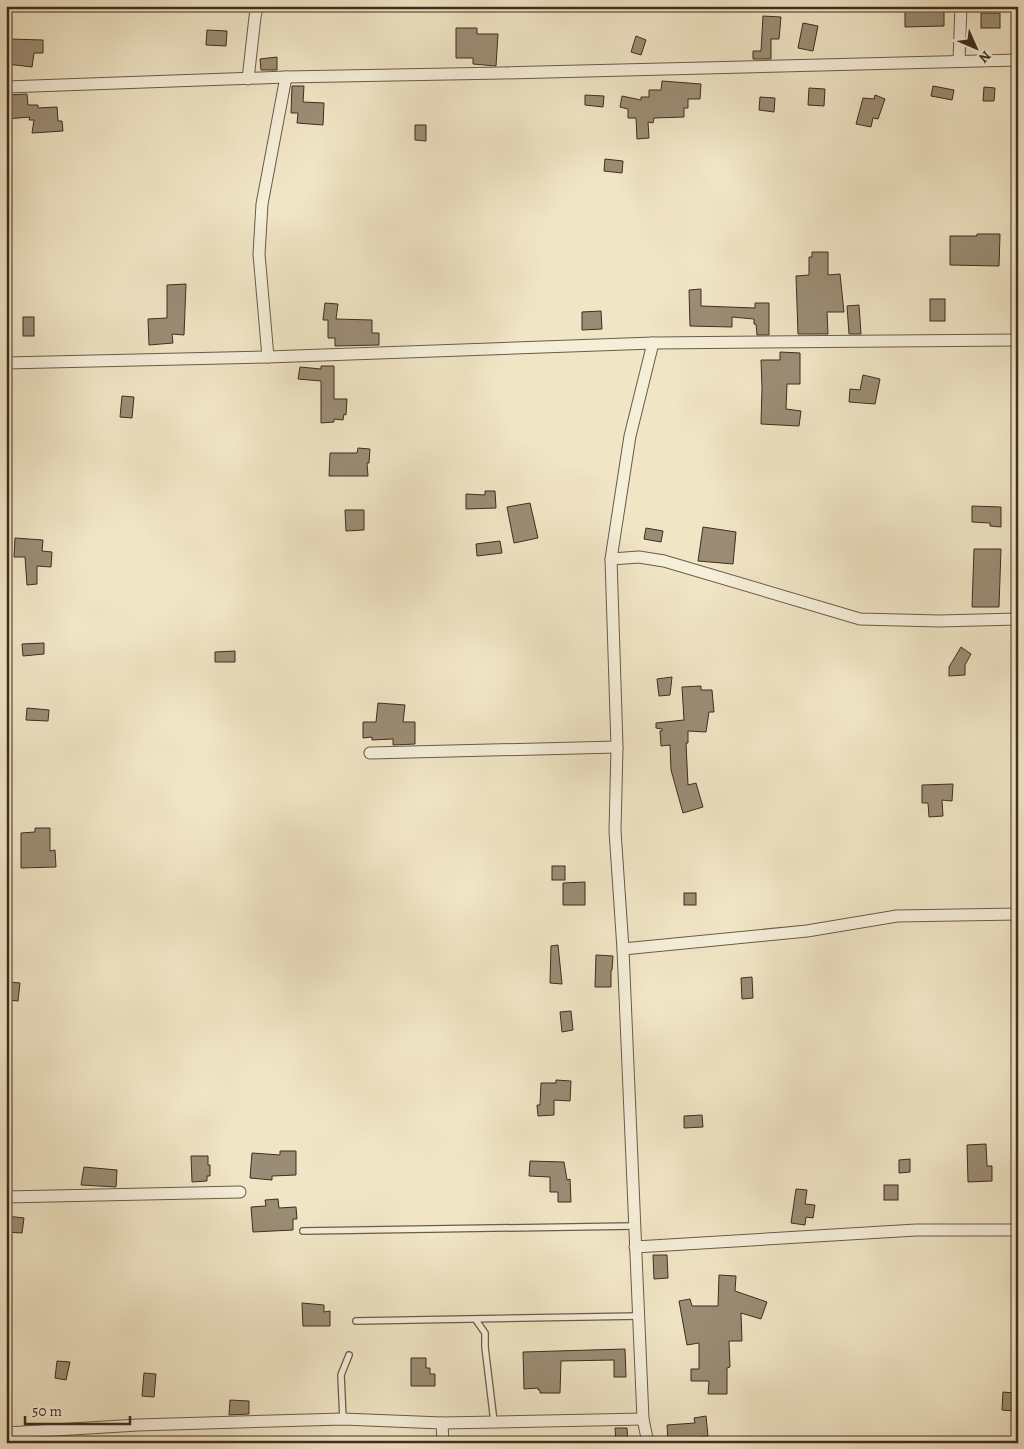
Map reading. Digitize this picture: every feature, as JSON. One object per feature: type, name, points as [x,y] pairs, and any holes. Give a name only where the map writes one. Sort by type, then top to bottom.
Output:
[{"type":"street","points":[[248,79],[255,17],[257,8],[262,6]]},
{"type":"street","points":[[960,60],[961,6]]},
{"type":"street","points":[[6,87],[286,77],[1018,60]]},
{"type":"street","points":[[268,357],[259,254],[262,204],[286,77]]},
{"type":"street","points":[[6,363],[268,357],[653,343],[1018,340]]},
{"type":"street","points":[[650,1442],[643,1419],[623,949],[615,831],[617,747],[611,559],[630,436],[653,343]]},
{"type":"street","points":[[611,559],[639,557],[664,561],[860,619],[939,621],[1018,619]]},
{"type":"street","points":[[370,753],[617,747]]},
{"type":"street","points":[[623,949],[807,931],[897,916],[1018,914]]},
{"type":"street","points":[[6,1197],[240,1192]]},
{"type":"street","points":[[635,1247],[916,1230],[1018,1230]]},
{"type":"street","points":[[6,1433],[138,1425],[344,1419],[442,1423],[643,1419]]},
{"type":"street","points":[[442,1423],[443,1443]]},
{"type":"lane","points":[[303,1231],[634,1226]]},
{"type":"lane","points":[[356,1321],[640,1316]]},
{"type":"lane","points":[[476,1320],[486,1332],[485,1348],[494,1422]]},
{"type":"lane","points":[[344,1419],[341,1375],[349,1355]]},
{"type":"building","points":[[905,11],[944,11],[944,26],[905,27]]},
{"type":"building","points":[[981,13],[1000,13],[1000,28],[981,28]]},
{"type":"building","points":[[763,16],[781,17],[779,39],[771,39],[771,59],[753,59],[753,51],[761,51]]},
{"type":"building","points":[[803,23],[818,26],[813,51],[798,48]]},
{"type":"building","points":[[456,28],[477,28],[477,34],[498,34],[496,66],[473,64],[473,58],[456,58]]},
{"type":"building","points":[[207,30],[227,31],[226,46],[206,45]]},
{"type":"building","points":[[636,36],[646,40],[641,55],[631,52]]},
{"type":"building","points":[[9,39],[43,40],[43,53],[34,53],[32,67],[7,64]]},
{"type":"building","points":[[277,57],[277,70],[261,70],[260,59]]},
{"type":"building","points":[[662,81],[701,84],[700,99],[688,99],[688,108],[684,108],[684,117],[654,118],[653,123],[648,122],[649,138],[637,139],[636,118],[628,118],[628,109],[620,107],[622,96],[641,100],[641,97],[649,97],[649,90],[661,90]]},
{"type":"building","points":[[292,86],[304,86],[303,102],[324,103],[323,125],[297,123],[298,113],[291,113]]},
{"type":"building","points":[[933,86],[954,90],[952,100],[931,96]]},
{"type":"building","points":[[984,87],[995,88],[994,101],[983,101]]},
{"type":"building","points":[[809,88],[825,89],[824,106],[808,105]]},
{"type":"building","points":[[27,94],[28,105],[38,105],[38,108],[57,107],[58,121],[62,121],[63,131],[32,133],[34,120],[29,120],[30,117],[6,119],[6,95]]},
{"type":"building","points":[[585,95],[604,96],[603,107],[585,105]]},
{"type":"building","points":[[875,95],[885,99],[878,119],[873,118],[871,127],[856,124],[863,98],[874,99]]},
{"type":"building","points":[[760,97],[775,98],[774,112],[759,110]]},
{"type":"building","points":[[415,125],[426,125],[426,141],[415,140]]},
{"type":"building","points":[[605,159],[623,161],[622,173],[604,171]]},
{"type":"building","points":[[977,234],[1000,234],[999,266],[950,265],[950,236],[977,236]]},
{"type":"building","points":[[812,252],[828,252],[828,275],[840,274],[844,312],[827,312],[828,334],[798,334],[796,276],[809,275],[809,257],[812,257]]},
{"type":"building","points":[[186,284],[184,335],[172,334],[173,343],[149,345],[148,319],[167,318],[167,285]]},
{"type":"building","points":[[701,289],[701,306],[755,308],[755,303],[769,303],[769,335],[757,335],[754,319],[732,317],[732,327],[690,326],[689,290]]},
{"type":"building","points":[[930,299],[945,299],[945,321],[930,321]]},
{"type":"building","points":[[325,303],[338,304],[336,319],[372,320],[372,333],[379,333],[379,345],[335,346],[335,338],[328,338],[328,320],[323,320]]},
{"type":"building","points":[[859,305],[861,334],[849,334],[847,306]]},
{"type":"building","points":[[601,311],[602,329],[582,330],[582,312]]},
{"type":"building","points":[[23,317],[34,317],[34,336],[23,336]]},
{"type":"building","points":[[780,352],[800,353],[800,384],[787,384],[786,409],[801,411],[799,426],[761,424],[761,360],[780,360]]},
{"type":"building","points":[[321,366],[334,366],[334,399],[347,399],[346,415],[344,414],[343,420],[334,419],[334,422],[321,423],[321,381],[298,379],[300,367],[321,369]]},
{"type":"building","points":[[863,375],[880,379],[875,404],[849,402],[850,389],[860,390]]},
{"type":"building","points":[[122,396],[134,397],[132,418],[120,417]]},
{"type":"building","points":[[358,448],[370,449],[369,463],[367,463],[368,476],[329,476],[330,453],[357,453]]},
{"type":"building","points":[[485,491],[495,491],[496,508],[466,509],[466,494],[485,495]]},
{"type":"building","points":[[530,503],[538,538],[514,543],[507,507]]},
{"type":"building","points":[[972,506],[1001,507],[1001,527],[990,526],[990,523],[972,522]]},
{"type":"building","points":[[345,510],[364,510],[364,530],[346,531]]},
{"type":"building","points":[[703,527],[736,532],[733,564],[698,561]]},
{"type":"building","points":[[646,528],[663,531],[661,542],[644,539]]},
{"type":"building","points":[[15,538],[43,540],[42,551],[52,552],[51,567],[37,566],[37,584],[27,585],[25,557],[14,557]]},
{"type":"building","points":[[500,541],[502,553],[477,556],[476,544]]},
{"type":"building","points":[[974,549],[1001,549],[999,607],[972,607]]},
{"type":"building","points":[[44,643],[44,654],[23,656],[22,644]]},
{"type":"building","points":[[961,647],[971,654],[965,665],[965,675],[949,676],[949,667]]},
{"type":"building","points":[[235,651],[235,662],[215,662],[215,652]]},
{"type":"building","points":[[672,677],[670,695],[659,696],[657,679]]},
{"type":"building","points":[[701,686],[701,690],[712,690],[714,712],[709,712],[706,732],[688,731],[688,743],[686,743],[688,785],[696,783],[703,807],[683,813],[671,770],[670,745],[661,746],[660,731],[662,729],[656,728],[656,723],[684,720],[682,687]]},
{"type":"building","points":[[378,703],[405,705],[403,722],[415,722],[415,744],[393,745],[393,739],[372,740],[372,737],[363,738],[363,722],[376,722]]},
{"type":"building","points":[[27,708],[49,710],[48,721],[26,720]]},
{"type":"building","points":[[953,784],[952,801],[942,800],[943,816],[929,817],[928,803],[922,803],[922,785]]},
{"type":"building","points":[[35,828],[50,828],[50,851],[55,850],[56,867],[21,868],[21,833],[35,832]]},
{"type":"building","points":[[552,866],[565,866],[565,880],[552,880]]},
{"type":"building","points":[[585,882],[585,905],[563,905],[563,883]]},
{"type":"building","points":[[684,893],[696,893],[696,905],[684,905]]},
{"type":"building","points":[[558,945],[562,984],[550,983],[551,946]]},
{"type":"building","points":[[596,955],[613,956],[611,987],[595,987]]},
{"type":"building","points":[[752,977],[753,998],[742,999],[741,978]]},
{"type":"building","points":[[9,982],[20,983],[18,1001],[7,1000]]},
{"type":"building","points":[[571,1011],[573,1030],[562,1032],[560,1012]]},
{"type":"building","points":[[556,1080],[571,1081],[570,1101],[554,1100],[554,1115],[538,1116],[537,1105],[540,1105],[541,1083],[556,1083]]},
{"type":"building","points":[[702,1115],[703,1127],[684,1128],[684,1116]]},
{"type":"building","points":[[986,1144],[987,1166],[992,1166],[992,1181],[968,1182],[967,1145]]},
{"type":"building","points":[[280,1151],[296,1151],[296,1175],[272,1176],[272,1180],[250,1178],[252,1153],[280,1155]]},
{"type":"building","points":[[191,1156],[208,1156],[210,1176],[207,1176],[207,1181],[192,1182]]},
{"type":"building","points":[[910,1159],[910,1172],[899,1173],[899,1160]]},
{"type":"building","points":[[530,1161],[564,1162],[567,1180],[570,1179],[571,1202],[558,1202],[558,1192],[550,1192],[550,1177],[529,1176]]},
{"type":"building","points":[[84,1167],[117,1170],[116,1187],[81,1185]]},
{"type":"building","points":[[884,1185],[898,1185],[898,1200],[884,1200]]},
{"type":"building","points":[[796,1189],[807,1190],[805,1204],[815,1205],[813,1218],[806,1217],[805,1225],[791,1223]]},
{"type":"building","points":[[278,1199],[279,1208],[296,1207],[297,1219],[293,1219],[293,1230],[253,1232],[251,1207],[266,1206],[265,1200]]},
{"type":"building","points":[[6,1216],[24,1218],[22,1233],[6,1232]]},
{"type":"building","points":[[653,1255],[667,1255],[668,1278],[654,1279]]},
{"type":"building","points":[[719,1275],[736,1276],[735,1291],[767,1302],[761,1319],[741,1313],[742,1341],[729,1341],[730,1367],[727,1368],[727,1394],[708,1394],[709,1381],[691,1381],[691,1369],[699,1369],[699,1343],[687,1345],[679,1301],[690,1299],[692,1306],[718,1306]]},
{"type":"building","points":[[302,1303],[324,1305],[324,1312],[330,1311],[330,1326],[303,1326]]},
{"type":"building","points":[[625,1349],[626,1377],[614,1377],[614,1360],[561,1361],[560,1393],[540,1393],[538,1388],[524,1389],[523,1352]]},
{"type":"building","points":[[411,1358],[426,1358],[426,1368],[430,1368],[430,1374],[435,1374],[435,1386],[411,1386]]},
{"type":"building","points":[[57,1361],[70,1362],[66,1380],[55,1378]]},
{"type":"building","points":[[144,1373],[156,1374],[154,1397],[142,1396]]},
{"type":"building","points":[[1003,1392],[1014,1393],[1013,1411],[1002,1410]]},
{"type":"building","points":[[230,1400],[249,1401],[249,1414],[229,1415]]},
{"type":"building","points":[[706,1416],[708,1436],[668,1442],[667,1425],[695,1423],[694,1418]]},
{"type":"building","points":[[615,1428],[627,1428],[628,1443],[616,1443]]}]
